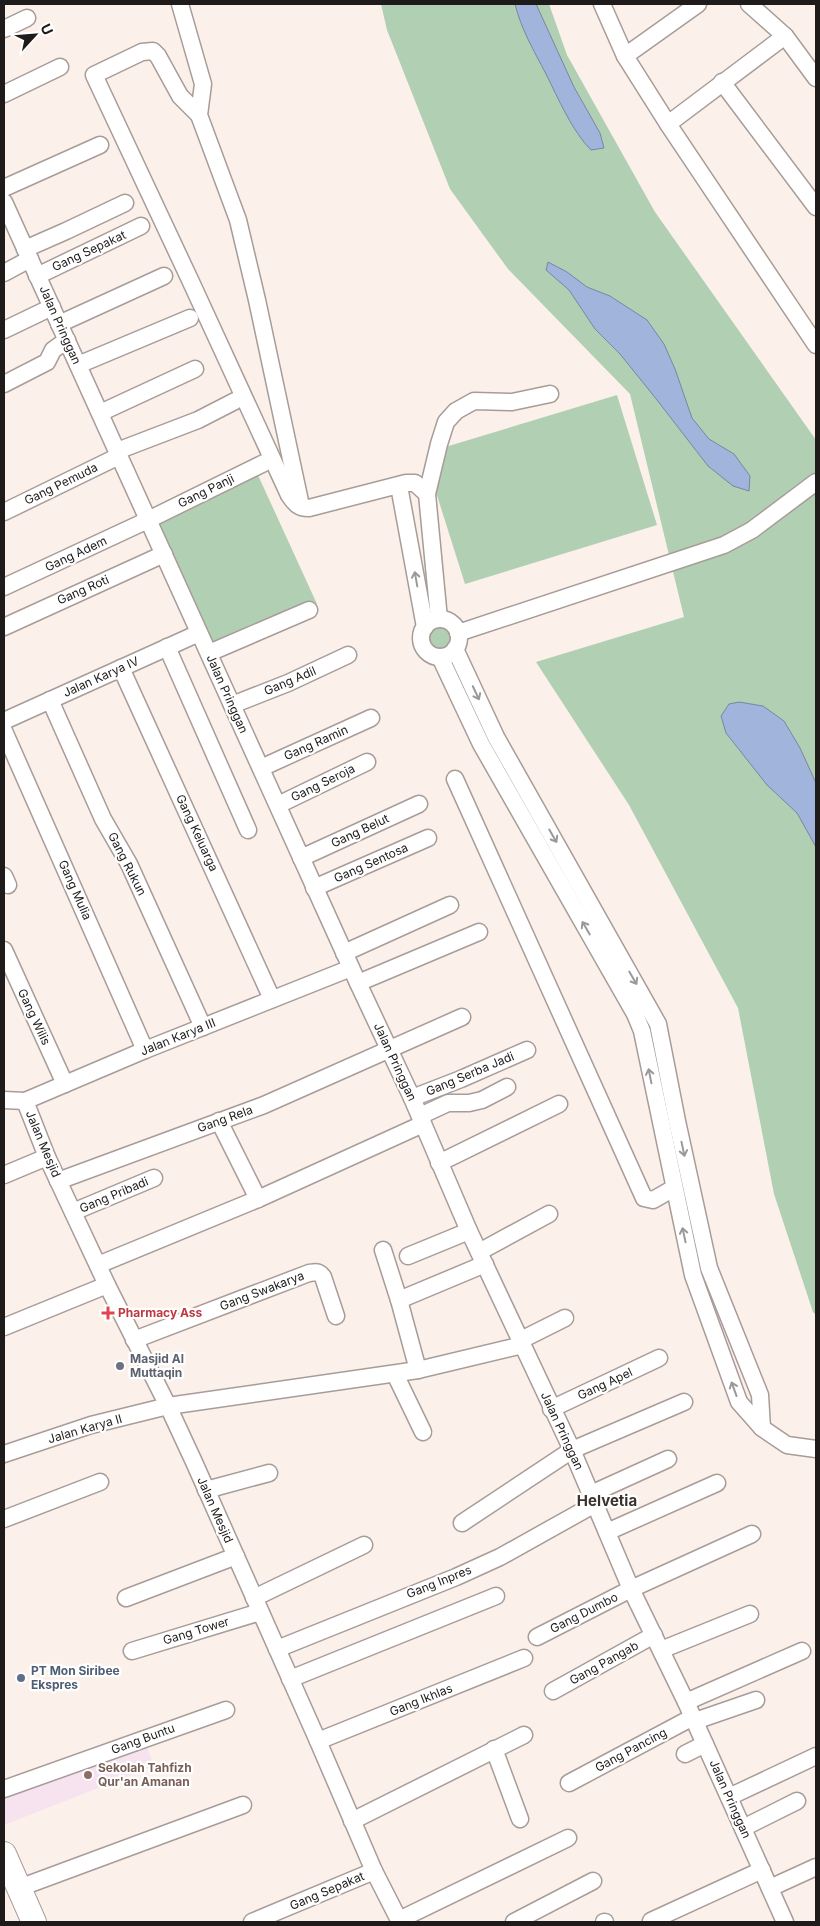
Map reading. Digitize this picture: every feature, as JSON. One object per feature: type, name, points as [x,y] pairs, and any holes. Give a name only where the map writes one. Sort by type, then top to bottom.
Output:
[{"type":"highway","points":[[4,1854],[34,1922]]},
{"type":"street","points":[[180,4],[203,84],[199,115]]},
{"type":"street","points":[[602,4],[625,56],[668,124],[816,345]]},
{"type":"street","points":[[625,56],[698,4]]},
{"type":"street","points":[[749,4],[785,36],[816,78]]},
{"type":"street","points":[[4,29],[27,18]]},
{"type":"street","points":[[668,124],[785,36]]},
{"type":"street","points":[[302,508],[238,220],[199,115],[180,96],[158,56],[153,51],[142,52],[94,75],[289,496],[302,508],[310,508],[406,483],[415,483],[428,494]]},
{"type":"street","points":[[4,94],[60,67]]},
{"type":"street","points":[[722,82],[816,207]]},
{"type":"street","points":[[4,188],[100,145]]},
{"type":"street","name":"Jalan Pringgan","points":[[4,202],[19,246],[37,276],[52,307],[264,773],[314,888],[422,1120],[469,1231],[522,1342],[551,1409],[572,1450],[631,1589],[694,1719],[784,1922]]},
{"type":"street","points":[[4,272],[19,246],[125,203]]},
{"type":"street","name":"Gang Sepakat","points":[[37,276],[141,226]]},
{"type":"street","points":[[59,324],[164,276]]},
{"type":"street","points":[[4,330],[52,307]]},
{"type":"street","points":[[78,365],[190,318]]},
{"type":"street","points":[[4,384],[47,362],[54,350],[67,340]]},
{"type":"street","points":[[100,413],[195,369]]},
{"type":"street","points":[[550,394],[512,402],[474,401],[456,411],[446,422],[428,494],[432,623],[421,638],[422,644],[429,653],[440,657],[451,653],[457,641],[724,544],[752,530],[816,482]]},
{"type":"street","name":"Gang Pemuda","points":[[4,512],[118,453],[198,420],[235,402]]},
{"type":"street","name":"Gang Panji","points":[[148,520],[264,463]]},
{"type":"street","points":[[399,486],[432,623]]},
{"type":"street","name":"Gang Adem","points":[[4,587],[148,520]]},
{"type":"street","name":"Gang Roti","points":[[4,627],[164,554]]},
{"type":"street","points":[[208,653],[309,610]]},
{"type":"street","points":[[432,623],[451,623],[496,737],[642,1031],[692,1276],[739,1402],[762,1428],[787,1445],[816,1449]]},
{"type":"street","name":"Jalan Karya IV","points":[[4,721],[199,633]]},
{"type":"street","points":[[167,647],[248,830]]},
{"type":"street","name":"Gang Adil","points":[[232,705],[288,683],[348,655]]},
{"type":"street","points":[[440,657],[481,744],[658,1024],[677,1121],[710,1268],[760,1395],[762,1428]]},
{"type":"street","name":"Gang Keluarga","points":[[121,668],[272,999]]},
{"type":"street","name":"Gang Rukun","points":[[50,700],[103,819],[128,864],[203,1027]]},
{"type":"street","name":"Gang Ramin","points":[[264,773],[371,718]]},
{"type":"street","name":"Gang Mulia","points":[[4,731],[145,1050]]},
{"type":"street","points":[[264,773],[360,732]]},
{"type":"street","name":"Gang Seroja","points":[[278,805],[367,762]]},
{"type":"street","points":[[455,779],[644,1198],[653,1200],[674,1188]]},
{"type":"street","name":"Gang Belut","points":[[301,858],[419,804]]},
{"type":"street","name":"Gang Sentosa","points":[[314,888],[428,838]]},
{"type":"street","name":"Jalan Karya III","points":[[4,1100],[25,1101],[272,999],[450,905]]},
{"type":"street","points":[[358,983],[479,932]]},
{"type":"street","name":"Gang Wilis","points":[[4,950],[65,1084]]},
{"type":"street","name":"Gang Rela","points":[[58,1181],[264,1105],[462,1017]]},
{"type":"street","name":"Gang Serba Jadi","points":[[412,1098],[464,1078],[527,1050]]},
{"type":"street","points":[[98,1265],[258,1199],[422,1120],[448,1103],[469,1103],[482,1100],[507,1087]]},
{"type":"street","name":"Jalan Mesjid","points":[[25,1101],[58,1181],[107,1285],[168,1406],[374,1871],[399,1921]]},
{"type":"street","points":[[439,1163],[559,1104]]},
{"type":"street","points":[[219,1121],[258,1199]]},
{"type":"street","points":[[660,1122],[677,1121]]},
{"type":"street","points":[[4,1176],[47,1157]]},
{"type":"street","name":"Gang Pribadi","points":[[73,1212],[154,1178]]},
{"type":"street","points":[[399,1300],[482,1258],[549,1214]]},
{"type":"street","points":[[408,1256],[469,1231]]},
{"type":"street","points":[[383,1250],[418,1370]]},
{"type":"street","name":"Gang Swakarya","points":[[134,1340],[309,1273],[317,1272],[321,1273],[324,1277],[336,1316]]},
{"type":"street","points":[[4,1327],[107,1285]]},
{"type":"street","name":"Jalan Karya II","points":[[4,1454],[90,1426],[168,1406],[418,1370],[522,1342],[565,1318]]},
{"type":"street","name":"Gang Apel","points":[[551,1409],[659,1358]]},
{"type":"street","points":[[395,1374],[422,1432]]},
{"type":"street","points":[[462,1523],[572,1450],[684,1402]]},
{"type":"street","name":"Gang Inpres","points":[[277,1649],[456,1577],[500,1557],[593,1499],[668,1459]]},
{"type":"street","points":[[206,1490],[269,1473]]},
{"type":"street","points":[[4,1519],[100,1482]]},
{"type":"street","points":[[607,1532],[717,1483]]},
{"type":"street","name":"Gang Dumbo","points":[[537,1637],[631,1589],[752,1534]]},
{"type":"street","name":"Gang Tower","points":[[132,1651],[257,1605],[364,1545]]},
{"type":"street","points":[[126,1598],[236,1556]]},
{"type":"street","points":[[290,1679],[496,1596]]},
{"type":"street","name":"Gang Pangab","points":[[553,1691],[658,1642],[750,1614]]},
{"type":"street","points":[[686,1702],[802,1651]]},
{"type":"street","name":"Gang Ikhlas","points":[[318,1741],[524,1658]]},
{"type":"street","name":"Gang Pancing","points":[[569,1783],[694,1719],[756,1700]]},
{"type":"street","name":"Gang Buntu","points":[[4,1789],[226,1710]]},
{"type":"street","points":[[352,1821],[524,1735]]},
{"type":"street","points":[[685,1754],[705,1744]]},
{"type":"street","points":[[494,1749],[520,1819]]},
{"type":"street","points":[[729,1797],[816,1756]]},
{"type":"street","points":[[743,1828],[797,1801]]},
{"type":"street","points":[[19,1888],[243,1805]]},
{"type":"street","points":[[399,1921],[568,1838]]},
{"type":"street","points":[[770,1888],[816,1867]]},
{"type":"street","points":[[651,1921],[762,1870]]},
{"type":"street","name":"Gang Sepakat","points":[[252,1922],[374,1871]]},
{"type":"street","points":[[514,1922],[593,1881]]},
{"type":"shaded area","name":"Sekolah Tahfizh Qur'an Amanan","points":[[146,1744],[154,1766],[4,1825],[4,1790]]},
{"type":"green space","points":[[381,4],[549,4],[567,55],[655,212],[816,440],[816,1315],[813,1312],[774,1194],[738,1008],[629,805],[536,662],[684,617],[630,394],[508,269],[450,189],[387,30]]},
{"type":"green space","points":[[617,395],[657,525],[465,584],[435,489],[442,448]]},
{"type":"green space","points":[[257,473],[317,604],[213,652],[152,521]]},
{"type":"green space","points":[[440,626],[449,630],[453,639],[449,648],[440,652],[431,648],[427,639],[431,630]]},
{"type":"water","points":[[515,4],[536,4],[574,87],[600,133],[604,148],[591,150],[572,124],[528,40]]},
{"type":"water","points":[[548,262],[567,272],[587,287],[610,296],[647,320],[664,344],[692,418],[709,439],[734,454],[750,476],[749,491],[733,486],[708,466],[620,354],[595,329],[569,290],[546,270]]},
{"type":"water","points":[[739,702],[763,706],[784,721],[800,748],[816,783],[816,847],[797,813],[767,785],[726,733],[721,716],[729,704]]},
{"type":"place","name":"Pharmacy Ass","points":[[108,1313]]},
{"type":"place","name":"Masjid Al Muttaqin","points":[[120,1366]]},
{"type":"place","name":"PT Mon Siribee Ekspres","points":[[21,1678]]},
{"type":"place","name":"Sekolah Tahfizh Qur'an Amanan","points":[[88,1775]]},
{"type":"district","name":"Helvetia","points":[[607,1501]]}]
